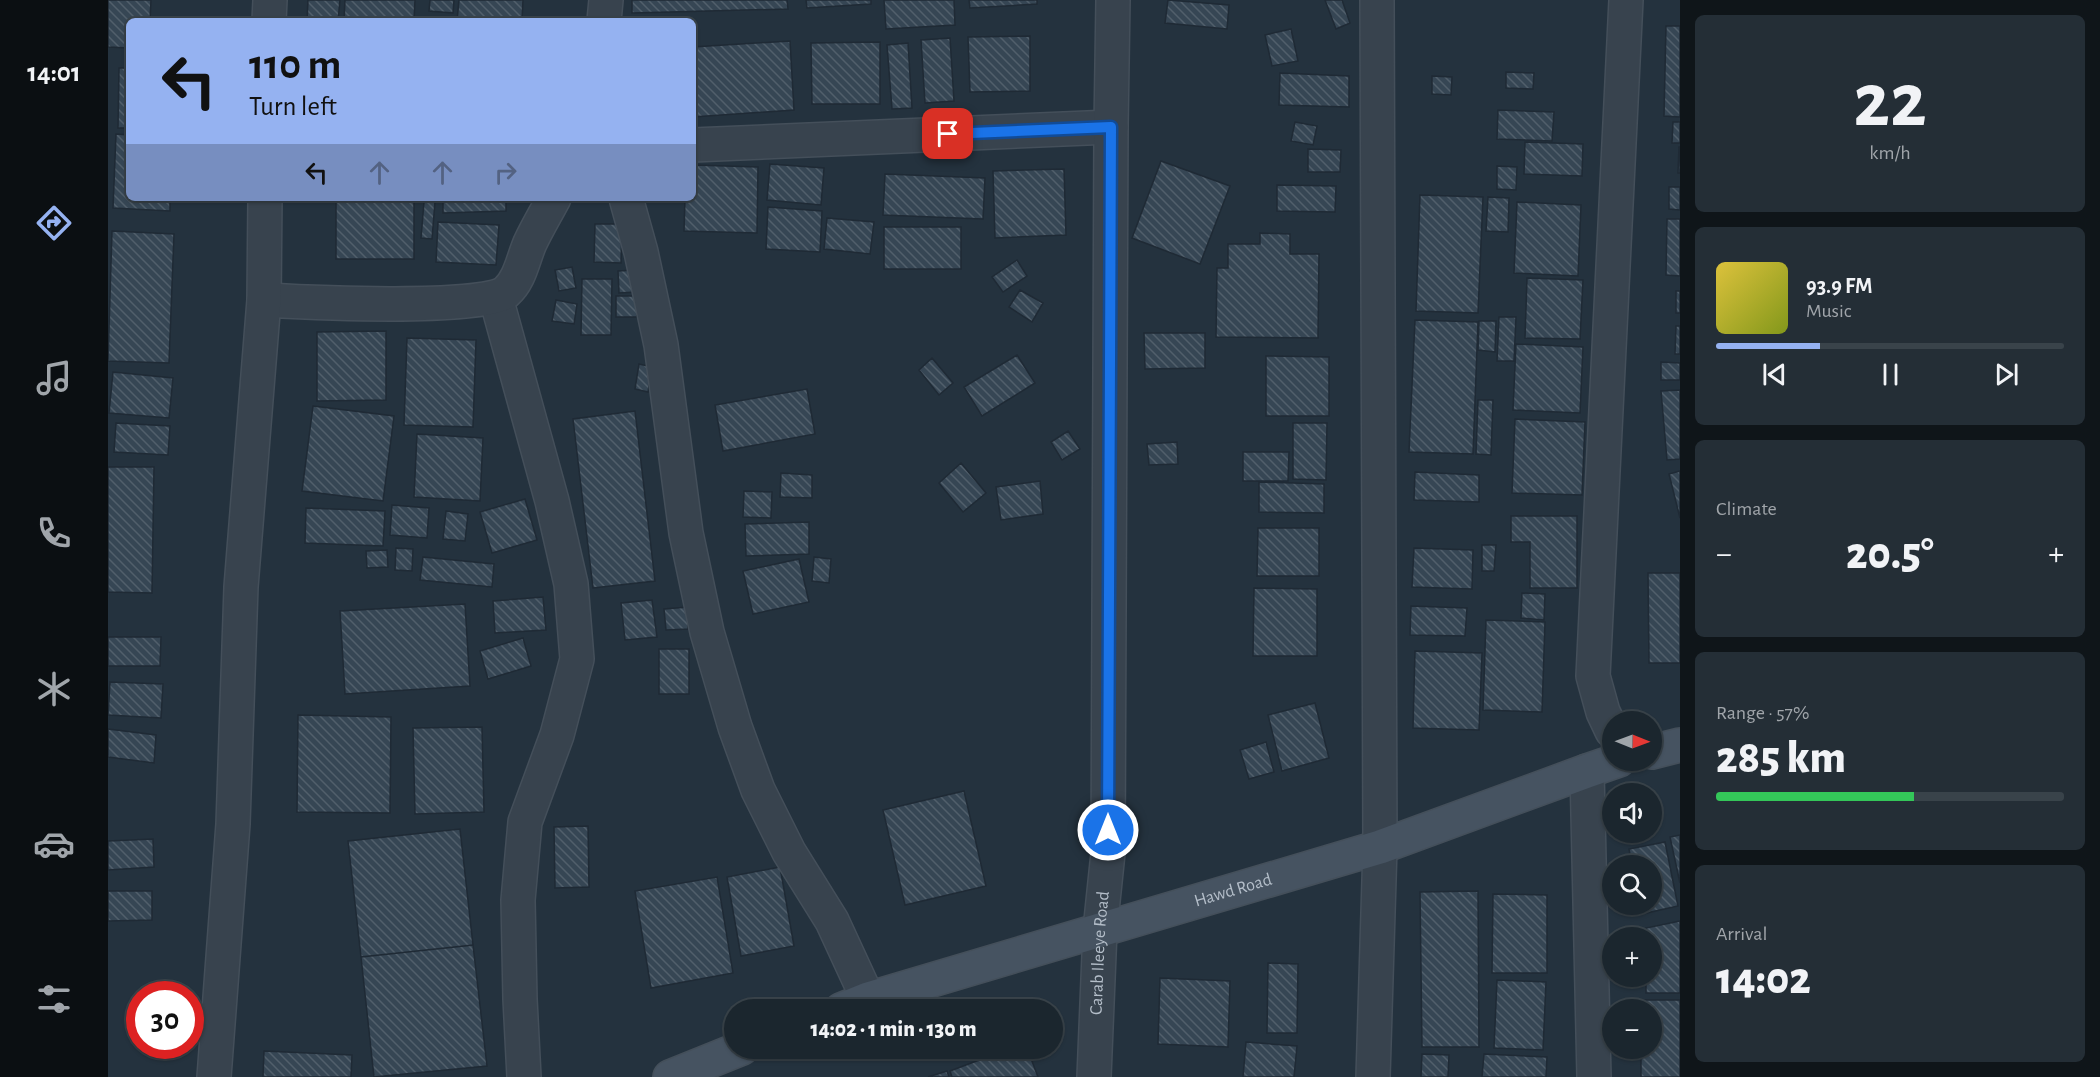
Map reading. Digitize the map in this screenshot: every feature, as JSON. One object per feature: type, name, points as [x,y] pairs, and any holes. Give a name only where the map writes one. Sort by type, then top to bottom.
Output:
[{"type":"main road","points":[[1662,750],[1680,745]]},
{"type":"main road","name":"Hawd Road","points":[[872,999],[1380,848],[1602,766]]},
{"type":"main road","points":[[670,1077],[724,1055]]},
{"type":"street","points":[[269,18],[270,0]]},
{"type":"street","points":[[604,18],[606,0]]},
{"type":"street","name":"Carab Ileeye Road","points":[[1094,1077],[1100,930],[1108,853],[1113,0]]},
{"type":"street","points":[[1373,1077],[1380,848],[1377,0]]},
{"type":"street","points":[[1603,711],[1593,676],[1626,0]]},
{"type":"street","points":[[696,145],[1111,127]]},
{"type":"street","points":[[214,1077],[233,824],[241,587],[264,300],[265,201]]},
{"type":"street","points":[[264,300],[371,304],[496,298],[506,291],[517,276],[530,243],[552,201]]},
{"type":"street","points":[[627,201],[641,252],[661,345],[686,533],[707,633],[735,727],[758,790],[789,852],[832,921],[854,999]]},
{"type":"street","points":[[496,298],[552,501],[571,584],[577,658],[557,735],[525,822],[518,900],[524,1077]]},
{"type":"street","points":[[1587,771],[1594,1077]]},
{"type":"building","points":[[108,0],[151,0],[150,18],[126,18],[126,48],[108,47]]},
{"type":"building","points":[[308,0],[340,0],[338,18],[307,18]]},
{"type":"building","points":[[345,0],[415,0],[414,18],[344,18]]},
{"type":"building","points":[[430,0],[454,0],[453,13],[429,11]]},
{"type":"building","points":[[459,0],[523,0],[522,18],[457,18]]},
{"type":"building","points":[[632,0],[787,0],[788,9],[632,13]]},
{"type":"building","points":[[806,0],[871,0],[871,4],[807,8]]},
{"type":"building","points":[[884,0],[954,0],[955,25],[886,29]]},
{"type":"building","points":[[969,0],[1037,0],[1037,4],[970,8]]},
{"type":"building","points":[[1168,0],[1229,5],[1227,29],[1165,23]]},
{"type":"building","points":[[1325,0],[1342,0],[1350,23],[1336,29]]},
{"type":"building","points":[[1666,26],[1680,26],[1680,117],[1664,116]]},
{"type":"building","points":[[1291,29],[1298,61],[1272,66],[1265,35]]},
{"type":"building","points":[[1030,36],[1030,91],[970,92],[968,37]]},
{"type":"building","points":[[950,38],[954,101],[925,103],[921,40]]},
{"type":"building","points":[[790,41],[794,110],[696,117],[696,47]]},
{"type":"building","points":[[880,42],[880,104],[812,104],[811,43]]},
{"type":"building","points":[[908,43],[912,108],[892,109],[887,45]]},
{"type":"building","points":[[119,68],[126,68],[126,128],[118,128]]},
{"type":"building","points":[[1506,72],[1534,73],[1533,89],[1506,88]]},
{"type":"building","points":[[1280,73],[1349,76],[1349,107],[1279,105]]},
{"type":"building","points":[[1432,76],[1452,77],[1451,95],[1432,94]]},
{"type":"building","points":[[1498,110],[1554,112],[1552,141],[1497,139]]},
{"type":"building","points":[[1295,122],[1317,126],[1313,145],[1291,141]]},
{"type":"building","points":[[1673,122],[1680,122],[1680,143],[1672,143]]},
{"type":"building","points":[[116,134],[126,135],[126,201],[170,201],[170,211],[113,208]]},
{"type":"building","points":[[1525,142],[1583,144],[1582,176],[1524,174]]},
{"type":"building","points":[[1679,147],[1680,173],[1678,173]]},
{"type":"building","points":[[1308,149],[1341,150],[1340,172],[1308,172]]},
{"type":"building","points":[[1161,161],[1230,186],[1200,264],[1132,238]]},
{"type":"building","points":[[770,164],[824,168],[821,205],[767,200]]},
{"type":"building","points":[[696,165],[758,167],[757,233],[684,231],[685,201],[696,201]]},
{"type":"building","points":[[1497,166],[1517,167],[1516,190],[1497,189]]},
{"type":"building","points":[[1064,169],[1066,235],[995,238],[993,171]]},
{"type":"building","points":[[885,174],[985,178],[983,219],[883,215]]},
{"type":"building","points":[[1277,185],[1336,186],[1335,212],[1277,211]]},
{"type":"building","points":[[1669,187],[1680,187],[1680,210],[1669,209]]},
{"type":"building","points":[[1420,195],[1483,197],[1478,313],[1416,311]]},
{"type":"building","points":[[1488,197],[1509,198],[1508,232],[1486,231]]},
{"type":"building","points":[[336,201],[414,201],[414,259],[336,259]]},
{"type":"building","points":[[443,201],[506,201],[506,211],[443,213]]},
{"type":"building","points":[[424,202],[435,202],[432,239],[421,238]]},
{"type":"building","points":[[1517,202],[1581,205],[1578,276],[1514,273]]},
{"type":"building","points":[[768,207],[822,211],[820,252],[766,249]]},
{"type":"building","points":[[827,218],[874,222],[870,254],[824,249]]},
{"type":"building","points":[[1667,219],[1680,219],[1680,276],[1666,275]]},
{"type":"building","points":[[438,222],[499,225],[496,265],[436,262]]},
{"type":"building","points":[[595,224],[622,224],[621,263],[594,262]]},
{"type":"building","points":[[884,227],[961,227],[961,269],[884,269]]},
{"type":"building","points":[[112,231],[174,234],[169,363],[108,361]]},
{"type":"building","points":[[1260,233],[1290,234],[1290,254],[1319,254],[1318,338],[1216,337],[1217,268],[1228,268],[1228,244],[1260,244]]},
{"type":"building","points":[[1017,260],[1027,276],[1003,292],[992,277]]},
{"type":"building","points":[[572,267],[576,288],[559,291],[555,270]]},
{"type":"building","points":[[635,270],[636,292],[619,293],[618,271]]},
{"type":"building","points":[[1527,278],[1583,280],[1580,339],[1525,338]]},
{"type":"building","points":[[582,279],[612,279],[611,335],[581,335]]},
{"type":"building","points":[[1020,290],[1043,303],[1032,322],[1009,307]]},
{"type":"building","points":[[1676,291],[1680,291],[1680,313],[1676,313]]},
{"type":"building","points":[[616,296],[636,296],[637,317],[616,317]]},
{"type":"building","points":[[556,300],[577,304],[574,324],[552,321]]},
{"type":"building","points":[[1499,317],[1516,317],[1514,361],[1497,361]]},
{"type":"building","points":[[1415,320],[1478,322],[1473,454],[1409,452]]},
{"type":"building","points":[[1479,321],[1496,321],[1495,352],[1478,350]]},
{"type":"building","points":[[1676,326],[1680,326],[1680,354],[1675,354]]},
{"type":"building","points":[[386,331],[386,400],[317,401],[317,332]]},
{"type":"building","points":[[1144,333],[1205,333],[1205,368],[1145,369]]},
{"type":"building","points":[[407,338],[476,340],[473,427],[404,425]]},
{"type":"building","points":[[1516,344],[1583,347],[1580,413],[1513,410]]},
{"type":"building","points":[[1017,355],[1035,383],[982,416],[964,387]]},
{"type":"building","points":[[1266,356],[1329,357],[1329,416],[1266,416]]},
{"type":"building","points":[[932,358],[953,383],[939,395],[919,370]]},
{"type":"building","points":[[1661,362],[1680,363],[1680,380],[1661,380]]},
{"type":"building","points":[[639,364],[652,367],[648,392],[635,389]]},
{"type":"building","points":[[113,372],[173,378],[169,418],[109,413]]},
{"type":"building","points":[[807,389],[815,434],[723,451],[715,405]]},
{"type":"building","points":[[1680,390],[1680,459],[1667,460],[1661,391]]},
{"type":"building","points":[[1478,400],[1493,400],[1491,455],[1476,454]]},
{"type":"building","points":[[313,406],[394,416],[383,501],[302,491]]},
{"type":"building","points":[[635,411],[655,581],[593,588],[573,419]]},
{"type":"building","points":[[1515,419],[1585,422],[1582,495],[1512,493]]},
{"type":"building","points":[[116,423],[170,426],[168,455],[114,452]]},
{"type":"building","points":[[1293,423],[1327,423],[1326,480],[1293,479]]},
{"type":"building","points":[[1068,431],[1080,449],[1062,460],[1051,442]]},
{"type":"building","points":[[417,434],[483,438],[480,501],[414,497]]},
{"type":"building","points":[[1177,442],[1178,464],[1149,465],[1147,444]]},
{"type":"building","points":[[1243,452],[1289,452],[1288,481],[1243,481]]},
{"type":"building","points":[[961,463],[986,493],[963,512],[939,483]]},
{"type":"building","points":[[108,467],[154,467],[152,593],[108,592]]},
{"type":"building","points":[[1680,471],[1680,518],[1669,474]]},
{"type":"building","points":[[1415,472],[1479,475],[1479,502],[1414,500]]},
{"type":"building","points":[[781,473],[812,475],[812,498],[780,497]]},
{"type":"building","points":[[1040,481],[1043,514],[1001,520],[996,487]]},
{"type":"building","points":[[1259,482],[1324,484],[1324,513],[1259,512]]},
{"type":"building","points":[[744,491],[772,492],[771,518],[743,517]]},
{"type":"building","points":[[525,499],[537,540],[492,553],[480,512]]},
{"type":"building","points":[[392,505],[429,508],[427,538],[390,535]]},
{"type":"building","points":[[306,508],[385,511],[383,546],[305,543]]},
{"type":"building","points":[[446,511],[468,514],[465,541],[443,539]]},
{"type":"building","points":[[1511,516],[1577,516],[1577,588],[1530,588],[1530,542],[1511,542]]},
{"type":"building","points":[[809,522],[809,554],[746,556],[745,524]]},
{"type":"building","points":[[1258,528],[1319,528],[1319,576],[1257,576]]},
{"type":"building","points":[[1482,545],[1496,545],[1494,571],[1482,571]]},
{"type":"building","points":[[396,548],[413,549],[412,571],[395,570]]},
{"type":"building","points":[[1414,548],[1473,550],[1472,589],[1412,587]]},
{"type":"building","points":[[387,550],[388,567],[367,568],[366,551]]},
{"type":"building","points":[[423,557],[494,564],[492,587],[420,580]]},
{"type":"building","points":[[814,557],[831,559],[829,583],[812,581]]},
{"type":"building","points":[[799,559],[809,602],[753,614],[743,571]]},
{"type":"building","points":[[1648,573],[1680,573],[1680,663],[1649,663]]},
{"type":"building","points":[[1254,588],[1317,589],[1317,656],[1253,656]]},
{"type":"building","points":[[1522,593],[1545,594],[1544,620],[1521,618]]},
{"type":"building","points":[[543,597],[546,630],[495,633],[493,601]]},
{"type":"building","points":[[652,600],[657,637],[625,640],[621,603]]},
{"type":"building","points":[[465,604],[470,686],[345,694],[340,611]]},
{"type":"building","points":[[1411,606],[1467,608],[1465,636],[1410,635]]},
{"type":"building","points":[[688,607],[688,629],[666,630],[664,609]]},
{"type":"building","points":[[1486,620],[1545,622],[1542,712],[1483,710]]},
{"type":"building","points":[[108,637],[161,637],[160,666],[108,666]]},
{"type":"building","points":[[523,638],[531,666],[488,679],[480,651]]},
{"type":"building","points":[[659,649],[689,649],[689,694],[659,694]]},
{"type":"building","points":[[1415,651],[1482,653],[1479,730],[1413,728]]},
{"type":"building","points":[[110,682],[163,684],[161,718],[108,715]]},
{"type":"building","points":[[1315,703],[1329,758],[1282,771],[1268,715]]},
{"type":"building","points":[[298,715],[391,717],[390,813],[297,812]]},
{"type":"building","points":[[482,727],[484,812],[415,814],[413,728]]},
{"type":"building","points":[[108,729],[156,735],[154,763],[108,757]]},
{"type":"building","points":[[1266,742],[1274,772],[1249,779],[1240,750]]},
{"type":"building","points":[[964,791],[986,886],[905,905],[883,810]]},
{"type":"building","points":[[588,826],[589,887],[555,888],[554,827]]},
{"type":"building","points":[[460,829],[473,945],[361,957],[348,841]]},
{"type":"building","points":[[1680,835],[1680,883],[1670,837]]},
{"type":"building","points":[[153,839],[154,867],[108,870],[108,841]]},
{"type":"building","points":[[1665,842],[1678,906],[1662,910],[1662,855],[1630,855],[1629,849]]},
{"type":"building","points":[[780,867],[794,946],[741,956],[727,877]]},
{"type":"building","points":[[717,877],[733,973],[651,988],[635,891]]},
{"type":"building","points":[[108,891],[152,891],[152,920],[108,921]]},
{"type":"building","points":[[1478,891],[1479,1047],[1422,1047],[1420,892]]},
{"type":"building","points":[[1493,894],[1547,895],[1547,973],[1492,973]]},
{"type":"building","points":[[1680,921],[1680,993],[1646,993],[1646,987],[1662,987],[1662,927],[1651,927]]},
{"type":"building","points":[[473,945],[487,1066],[374,1077],[361,957]]},
{"type":"building","points":[[1268,963],[1298,964],[1297,1033],[1267,1033]]},
{"type":"building","points":[[1160,978],[1230,981],[1228,1047],[1158,1044]]},
{"type":"building","points":[[1497,980],[1546,982],[1543,1050],[1494,1048]]},
{"type":"building","points":[[1662,1000],[1680,1000],[1680,1077],[1641,1077],[1641,1059],[1662,1059]]},
{"type":"building","points":[[1246,1042],[1297,1046],[1294,1077],[1243,1077]]},
{"type":"building","points":[[264,1051],[352,1055],[351,1077],[263,1077]]},
{"type":"building","points":[[1422,1054],[1449,1055],[1448,1077],[1421,1077]]},
{"type":"building","points":[[1484,1054],[1547,1057],[1546,1077],[1482,1077]]},
{"type":"building","points":[[982,1059],[1031,1059],[1038,1077],[952,1077],[950,1071]]},
{"type":"building","points":[[947,1071],[949,1077],[928,1077]]},
{"type":"route","points":[[948,134],[1111,127],[1108,830]]}]
